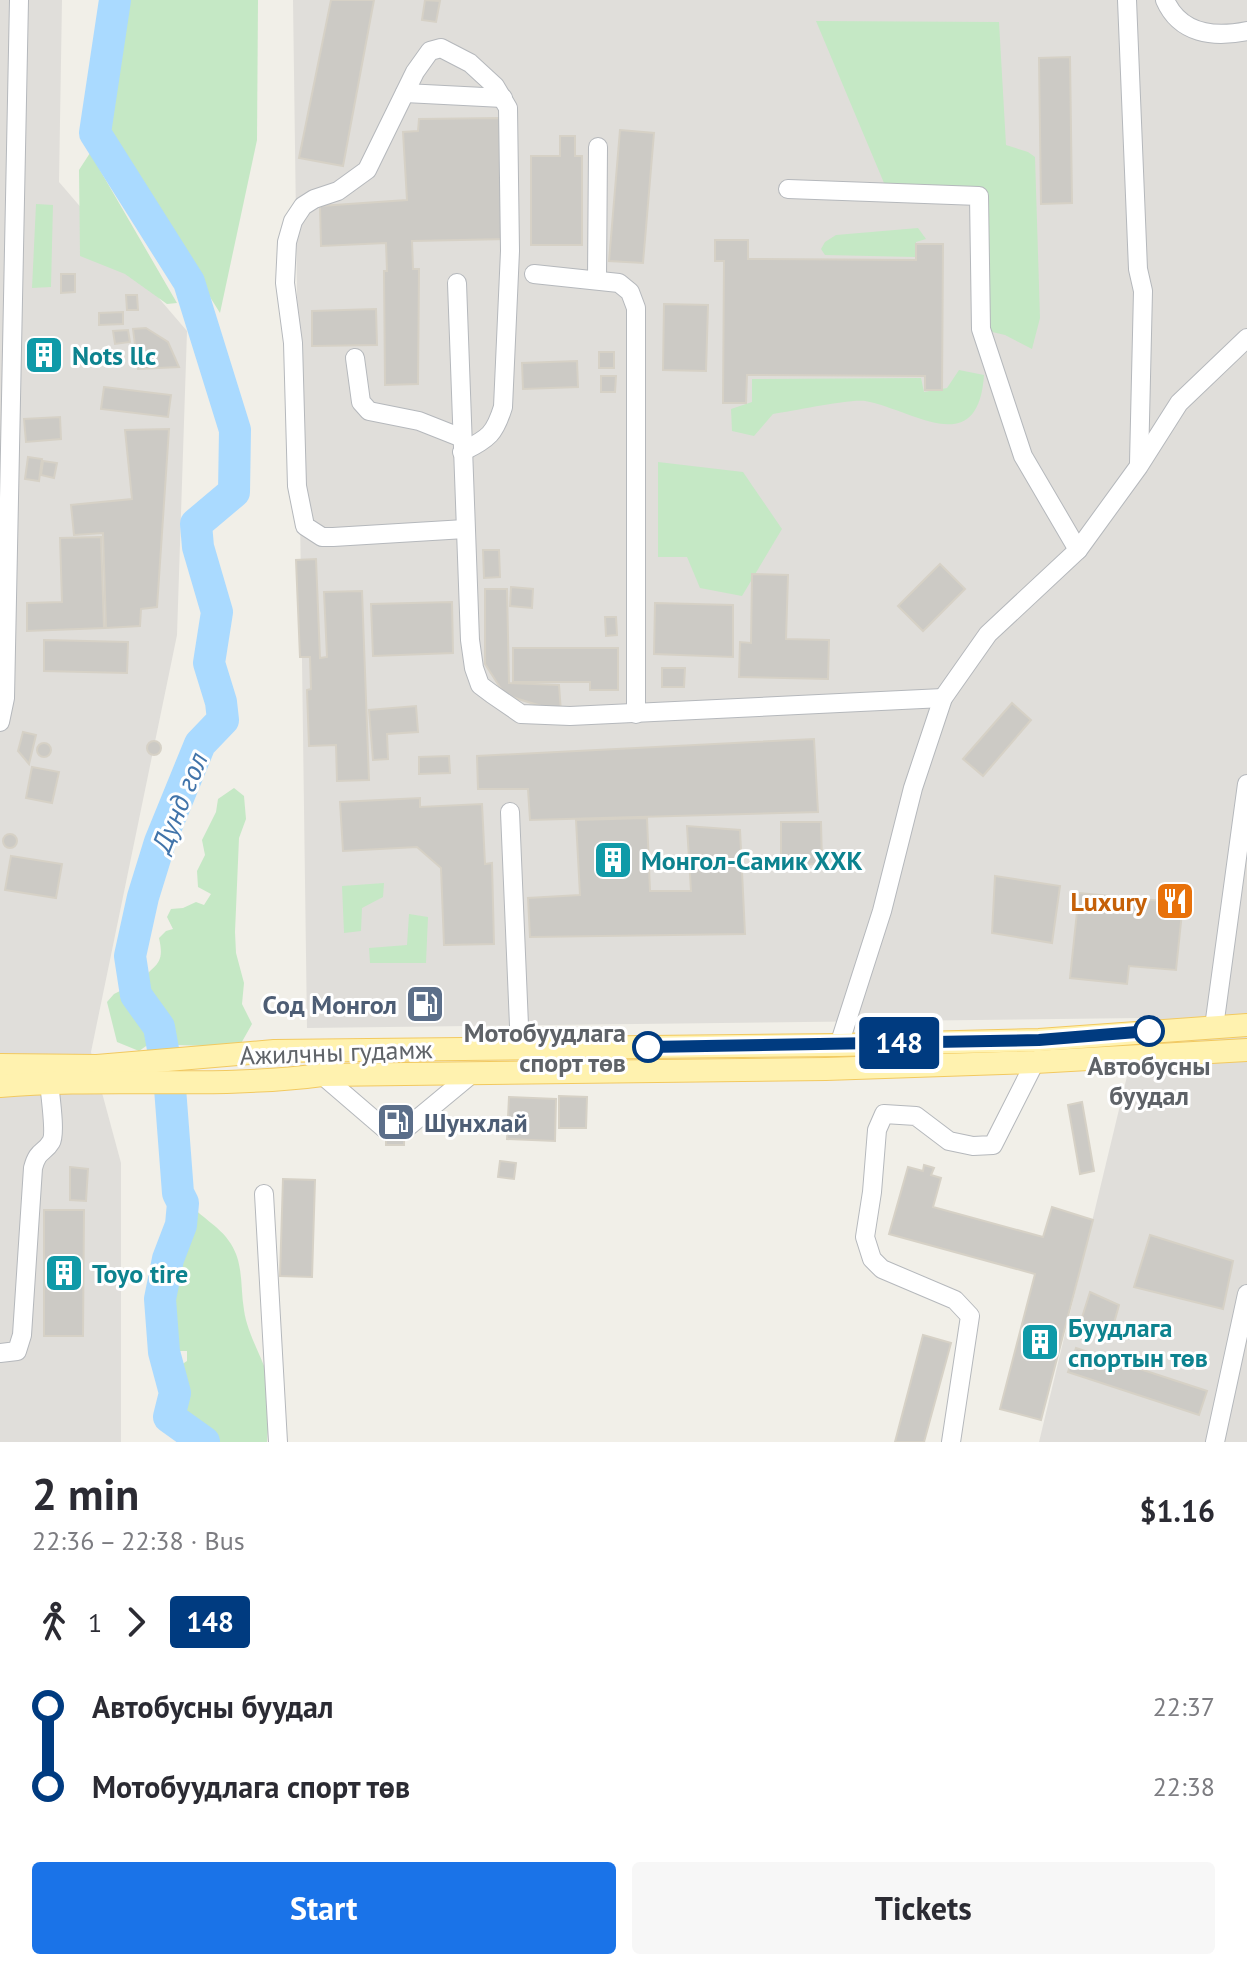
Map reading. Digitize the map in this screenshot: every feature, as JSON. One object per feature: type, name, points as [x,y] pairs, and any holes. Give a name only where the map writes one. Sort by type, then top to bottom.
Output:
[{"type":"main road","name":"Ажилчны гудамж","points":[[0,1086],[274,1051],[1039,1040],[1247,1025]]},
{"type":"main road","name":"Ажилчны гудамж","points":[[0,1065],[91,1074],[277,1081],[322,1075],[826,1069],[1035,1062],[1247,1050]]},
{"type":"main road","points":[[1217,1052],[1247,1057]]},
{"type":"street","points":[[0,722],[5,698],[5,503],[19,0]]},
{"type":"street","points":[[1127,0],[1138,269],[1143,291],[1139,466]]},
{"type":"street","points":[[1165,0],[1182,24],[1203,34],[1247,31]]},
{"type":"street","points":[[355,358],[361,402],[369,411],[419,421],[462,445],[483,441],[497,427],[503,407],[510,251],[508,108],[495,86],[470,63],[441,48],[430,51],[415,72],[367,170],[338,191],[303,206],[293,221],[287,242],[285,283],[293,343],[292,389],[298,497],[305,526],[322,537],[366,537],[465,529]]},
{"type":"street","points":[[405,93],[503,98]]},
{"type":"street","points":[[597,279],[598,147]]},
{"type":"street","points":[[788,189],[979,196],[981,329],[1023,456],[1078,550]]},
{"type":"street","points":[[534,274],[619,283],[630,292],[636,308],[636,714]]},
{"type":"street","points":[[457,283],[470,640],[480,685],[521,714],[570,716],[943,698]]},
{"type":"street","points":[[839,1045],[882,911],[913,788],[943,698],[988,634],[1078,550],[1139,466],[1179,403],[1247,338]]},
{"type":"street","points":[[1214,1027],[1247,784]]},
{"type":"street","points":[[510,812],[520,1049]]},
{"type":"street","points":[[951,1442],[970,1316],[955,1300],[882,1269],[872,1259],[865,1237],[877,1130],[884,1114],[916,1116],[949,1141],[973,1146],[993,1145],[1035,1062]]},
{"type":"street","points":[[322,1075],[395,1130],[474,1072]]},
{"type":"street","points":[[0,1353],[17,1351],[22,1335],[33,1168],[36,1155],[51,1143],[53,1135],[49,1082]]},
{"type":"street","points":[[264,1194],[278,1442]]},
{"type":"street","points":[[1215,1442],[1247,1294]]},
{"type":"shaded area","points":[[0,0],[62,0],[59,182],[187,331],[177,635],[91,1052],[121,1163],[121,1442],[0,1442]]},
{"type":"shaded area","points":[[293,0],[1247,0],[1247,1442],[1039,1442],[1141,1018],[307,1028]]},
{"type":"green space","points":[[123,0],[258,0],[257,140],[220,313],[104,127]]},
{"type":"green space","points":[[816,21],[999,22],[1006,145],[1035,157],[1040,318],[1032,349],[1005,335],[988,331],[981,194],[884,183]]},
{"type":"green space","points":[[90,153],[177,303],[167,304],[125,274],[80,256],[79,170]]},
{"type":"green space","points":[[36,204],[53,205],[51,287],[32,288]]},
{"type":"green space","points":[[918,228],[926,239],[916,242],[915,257],[825,255],[821,249],[836,235]]},
{"type":"green space","points":[[959,370],[984,375],[979,401],[969,417],[956,424],[940,424],[857,401],[773,414],[754,436],[732,431],[731,409],[752,402],[752,379],[921,378],[924,392],[947,388]]},
{"type":"green space","points":[[658,462],[743,472],[782,529],[742,596],[700,588],[687,557],[658,557]]},
{"type":"green space","points":[[234,788],[244,796],[246,819],[239,838],[236,953],[244,983],[242,1004],[252,1024],[239,1047],[176,1045],[165,1015],[149,1002],[140,984],[159,960],[159,938],[173,929],[167,917],[171,909],[196,902],[204,905],[211,894],[198,887],[197,871],[205,855],[202,840],[216,812],[218,799]]},
{"type":"green space","points":[[384,883],[383,897],[362,908],[361,931],[344,933],[342,886]]},
{"type":"green space","points":[[409,914],[428,917],[426,963],[370,963],[369,948],[407,945]]},
{"type":"green space","points":[[124,989],[155,1031],[149,1044],[139,1051],[117,1042],[107,1002]]},
{"type":"green space","points":[[165,1145],[180,1168],[180,1183],[188,1190],[184,1196],[226,1237],[238,1260],[246,1318],[269,1381],[267,1442],[195,1442],[162,1421],[164,1396],[170,1379],[187,1361],[187,1351],[177,1351],[170,1344],[174,1323],[164,1304],[189,1237],[169,1205],[168,1181],[161,1164]]},
{"type":"building","points":[[331,0],[374,0],[343,166],[299,158]]},
{"type":"building","points":[[425,0],[440,1],[436,22],[422,20]]},
{"type":"building","points":[[1070,57],[1072,203],[1041,204],[1039,58]]},
{"type":"building","points":[[500,118],[508,239],[412,241],[413,269],[419,269],[418,384],[385,385],[386,243],[321,246],[320,206],[407,200],[403,132],[418,131],[419,119]]},
{"type":"building","points":[[620,130],[654,133],[643,263],[609,261]]},
{"type":"building","points":[[560,136],[575,136],[575,156],[582,156],[582,245],[531,245],[531,156],[560,156]]},
{"type":"building","points":[[715,240],[748,240],[748,259],[916,260],[916,244],[943,244],[942,390],[925,390],[925,376],[747,375],[746,403],[723,403],[724,261],[715,261]]},
{"type":"building","points":[[61,274],[75,274],[75,292],[61,293]]},
{"type":"building","points":[[126,295],[137,295],[138,310],[127,310]]},
{"type":"building","points":[[664,304],[708,305],[706,371],[663,370]]},
{"type":"building","points":[[376,309],[377,345],[312,346],[312,311]]},
{"type":"building","points":[[123,312],[123,324],[99,325],[99,313]]},
{"type":"building","points":[[146,328],[168,342],[179,367],[138,369],[133,329]]},
{"type":"building","points":[[128,330],[130,342],[115,344],[113,331]]},
{"type":"building","name":"Nots llc","points":[[28,349],[60,349],[60,362],[46,362],[46,368],[28,368]]},
{"type":"building","points":[[599,352],[614,352],[614,368],[599,368]]},
{"type":"building","points":[[577,361],[578,387],[523,389],[522,363]]},
{"type":"building","points":[[601,376],[616,376],[615,392],[601,392]]},
{"type":"building","points":[[104,387],[171,395],[168,417],[101,409]]},
{"type":"building","points":[[60,417],[61,439],[26,442],[24,419]]},
{"type":"building","points":[[169,429],[157,607],[141,609],[140,626],[106,628],[103,533],[74,535],[71,505],[132,499],[125,430]]},
{"type":"building","points":[[28,457],[42,459],[39,481],[25,479]]},
{"type":"building","points":[[43,461],[57,463],[54,478],[41,475]]},
{"type":"building","points":[[101,537],[104,628],[27,631],[27,603],[62,602],[60,538]]},
{"type":"building","points":[[483,550],[499,550],[500,577],[484,578]]},
{"type":"building","points":[[316,559],[320,658],[327,657],[324,592],[362,591],[369,780],[337,781],[336,745],[309,746],[307,690],[311,689],[310,657],[300,657],[296,560]]},
{"type":"building","points":[[940,564],[965,589],[923,631],[898,606]]},
{"type":"building","points":[[752,574],[788,575],[786,639],[829,640],[828,679],[739,677],[740,642],[751,643]]},
{"type":"building","points":[[511,587],[533,589],[532,608],[510,606]]},
{"type":"building","points":[[485,589],[507,589],[509,683],[559,685],[561,712],[505,695],[485,664]]},
{"type":"building","points":[[452,602],[453,653],[373,656],[371,604]]},
{"type":"building","points":[[655,603],[733,605],[733,657],[654,654]]},
{"type":"building","points":[[605,617],[616,617],[617,635],[606,636]]},
{"type":"building","points":[[44,640],[128,642],[127,673],[44,671]]},
{"type":"building","points":[[513,648],[618,648],[618,690],[590,690],[590,682],[513,682]]},
{"type":"building","points":[[662,668],[685,668],[684,687],[662,687]]},
{"type":"building","points":[[1012,703],[1031,720],[983,776],[963,759]]},
{"type":"building","points":[[416,706],[418,732],[387,734],[388,759],[373,760],[369,710]]},
{"type":"building","points":[[23,732],[36,735],[29,764],[18,751]]},
{"type":"building","points":[[814,739],[818,812],[530,820],[528,789],[478,789],[477,756]]},
{"type":"building","points":[[154,741],[161,748],[154,755],[147,748]]},
{"type":"building","points":[[44,743],[51,750],[44,757],[37,750]]},
{"type":"building","points":[[449,756],[450,773],[419,774],[419,757]]},
{"type":"building","points":[[32,767],[59,772],[52,803],[26,798]]},
{"type":"building","points":[[420,798],[420,807],[482,804],[485,864],[492,863],[494,944],[444,945],[441,868],[417,847],[343,851],[340,802]]},
{"type":"building","name":"Монгол-Самик ХХК","points":[[647,818],[650,891],[691,891],[687,826],[740,830],[745,934],[530,937],[528,898],[580,895],[576,820]]},
{"type":"building","points":[[781,822],[821,822],[822,864],[781,865]]},
{"type":"building","points":[[10,834],[17,841],[10,848],[3,841]]},
{"type":"building","points":[[11,856],[62,864],[56,898],[5,890]]},
{"type":"building","points":[[995,876],[1060,886],[1052,943],[992,933]]},
{"type":"building","points":[[1079,893],[1183,903],[1176,970],[1129,966],[1127,984],[1070,978]]},
{"type":"building","points":[[559,1096],[587,1097],[586,1128],[559,1128]]},
{"type":"building","points":[[509,1097],[556,1099],[555,1141],[507,1139]]},
{"type":"building","points":[[1082,1102],[1094,1171],[1080,1174],[1068,1105]]},
{"type":"building","points":[[405,1107],[404,1145],[386,1145],[386,1108]]},
{"type":"building","points":[[500,1161],[516,1163],[514,1179],[498,1177]]},
{"type":"building","name":"Буудлага спортын төв","points":[[924,1165],[934,1168],[931,1175],[941,1178],[933,1207],[1043,1237],[1052,1207],[1093,1220],[1041,1420],[1000,1409],[1035,1274],[889,1234],[908,1167],[923,1171]]},
{"type":"building","points":[[70,1167],[88,1169],[86,1201],[70,1200]]},
{"type":"building","points":[[283,1179],[315,1180],[312,1277],[280,1276]]},
{"type":"building","name":"Toyo tire","points":[[44,1210],[84,1210],[83,1336],[44,1336]]},
{"type":"building","points":[[1150,1235],[1233,1261],[1223,1309],[1134,1287]]},
{"type":"building","points":[[1090,1292],[1119,1305],[1111,1334],[1079,1327]]},
{"type":"building","points":[[923,1335],[951,1343],[924,1442],[895,1442]]},
{"type":"building","points":[[1076,1348],[1207,1391],[1199,1415],[1068,1372]]},
{"type":"waterway","name":"Дунд гол","points":[[115,0],[95,133],[189,282],[235,430],[234,492],[196,524],[198,547],[217,612],[209,663],[223,720],[200,744],[160,842],[143,897],[130,956],[136,995],[159,1027],[170,1088],[178,1193],[183,1203],[181,1225],[168,1259],[160,1299],[164,1352],[175,1393],[169,1417],[204,1442]]},
{"type":"bus line","name":"148","points":[[648,1047],[1039,1040],[1149,1031]]},
{"type":"place","name":"Nots llc","points":[[44,355]]},
{"type":"place","name":"Монгол-Самик ХХК","points":[[613,860]]},
{"type":"place","name":"Luxury","points":[[1175,901]]},
{"type":"place","name":"Сод Монгол","points":[[425,1004]]},
{"type":"place","name":"Автобусны буудал","points":[[1149,1031]]},
{"type":"place","name":"Мотобуудлага спорт төв","points":[[648,1047]]},
{"type":"place","name":"Шунхлай","points":[[396,1122]]},
{"type":"place","name":"Toyo tire","points":[[64,1273]]},
{"type":"place","name":"Буудлага спортын төв","points":[[1040,1342]]}]
